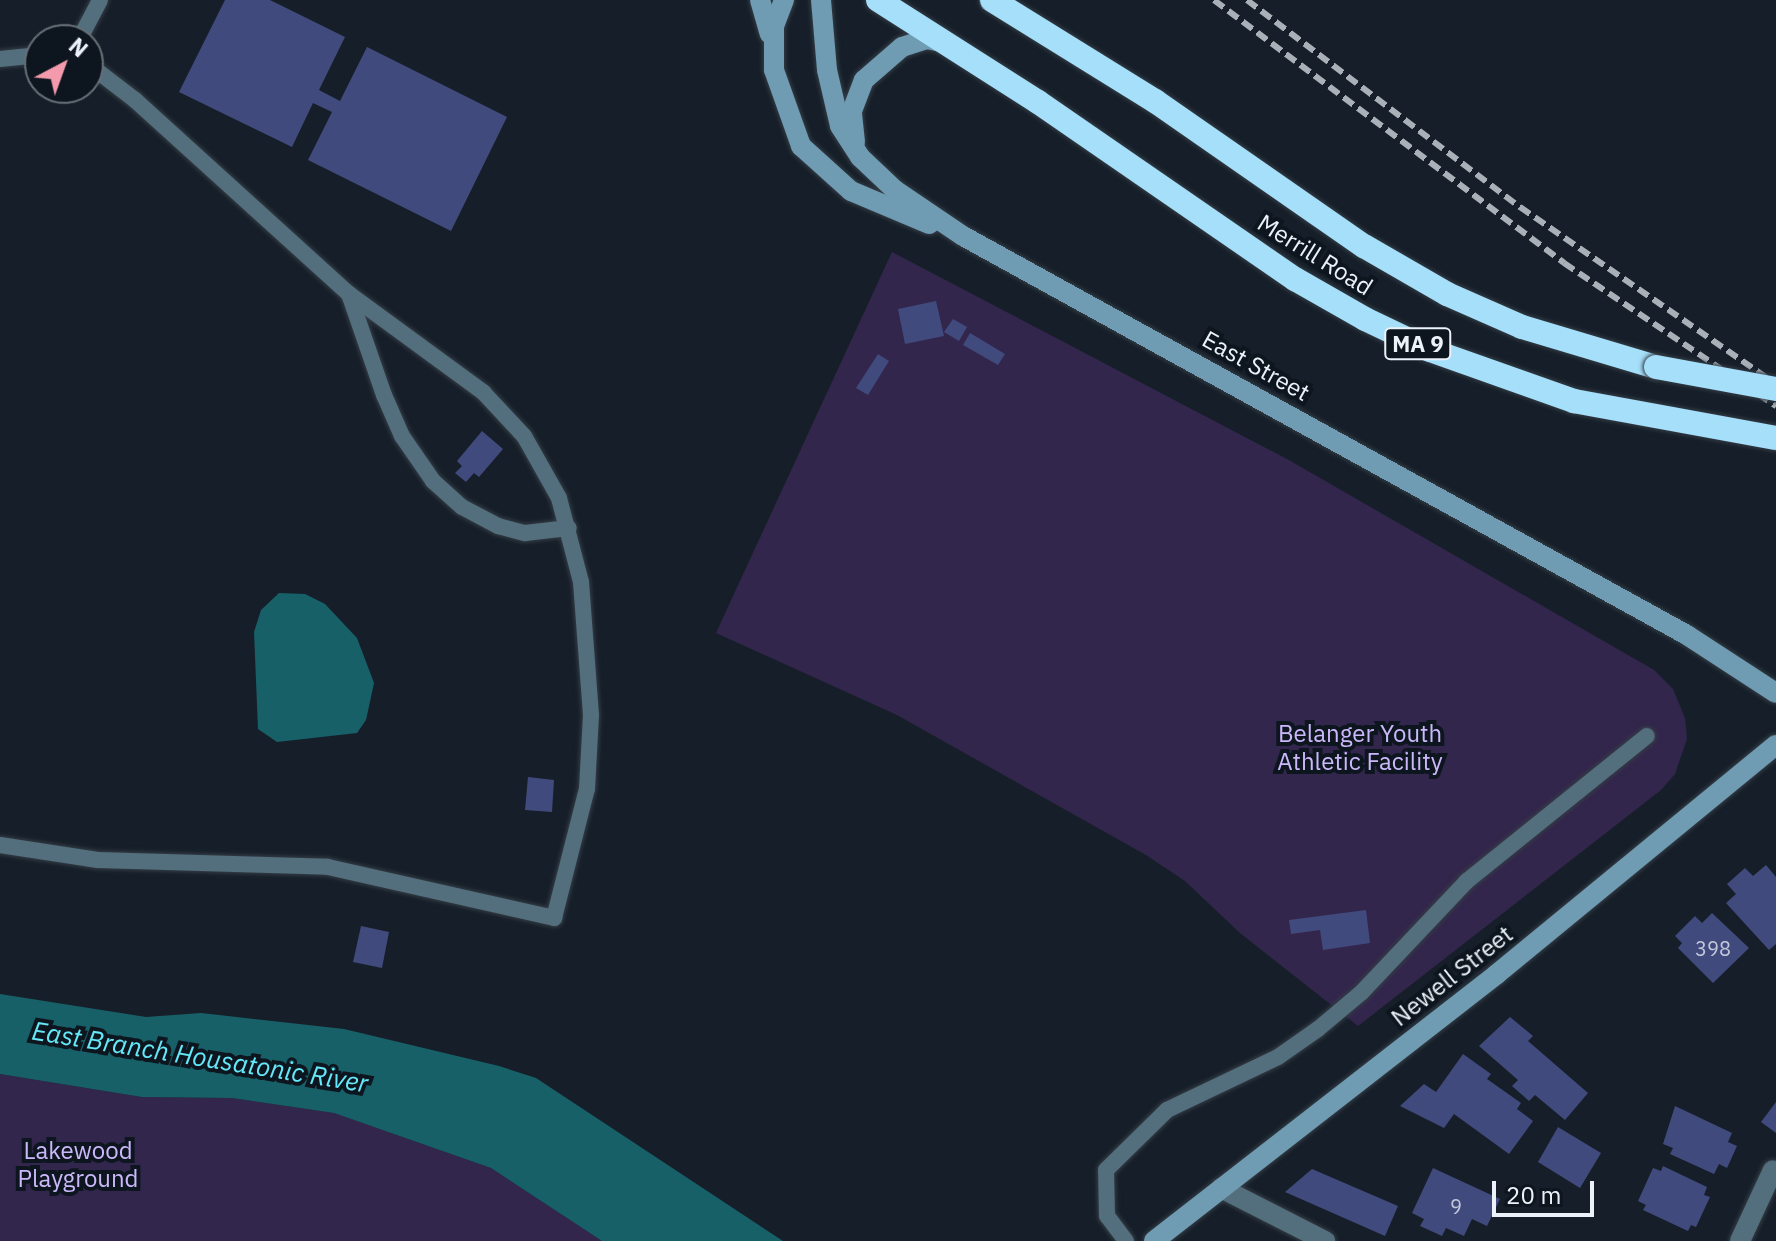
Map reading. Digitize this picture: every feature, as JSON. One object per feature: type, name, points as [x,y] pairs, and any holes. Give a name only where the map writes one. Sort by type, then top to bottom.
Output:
[{"type":"highway","name":"Merrill Road","points":[[878,0],[1295,279],[1365,319],[1430,350],[1574,401],[1767,437]]},
{"type":"highway","name":"Merrill Road","points":[[992,0],[1155,101],[1364,246],[1447,294],[1522,327],[1656,367],[1776,389]]},
{"type":"street","points":[[760,0],[769,22],[774,70],[801,146],[836,180],[893,211],[963,236]]},
{"type":"street","points":[[774,70],[774,26],[784,0]]},
{"type":"street","name":"East Street","points":[[821,0],[832,96],[840,126],[860,157],[895,190],[963,236],[1687,635],[1776,693]]},
{"type":"street","points":[[860,157],[851,125],[864,80],[902,47],[927,39],[941,42]]},
{"type":"street","name":"Newell Street","points":[[1154,1241],[1497,974],[1776,745]]},
{"type":"street","points":[[1740,1241],[1773,1170]]},
{"type":"street","points":[[1221,1188],[1325,1241]]},
{"type":"lane","points":[[87,24],[100,0]]},
{"type":"lane","points":[[0,59],[24,57]]},
{"type":"lane","points":[[0,845],[113,861],[328,867],[554,918],[587,789],[591,715],[581,582],[569,528],[545,467],[505,414],[450,366],[349,294],[135,100],[104,76]]},
{"type":"lane","points":[[349,294],[384,395],[402,436],[433,481],[462,507],[498,526],[525,533],[569,528]]},
{"type":"lane","points":[[1126,1241],[1107,1216],[1106,1170],[1167,1110],[1278,1057],[1318,1029],[1362,992],[1467,881],[1647,736]]},
{"type":"green space","name":"Belanger Youth Athletic Facility","points":[[892,252],[1287,459],[1654,670],[1673,689],[1685,718],[1687,739],[1675,774],[1661,790],[1358,1026],[1240,933],[1185,881],[1146,855],[897,715],[716,633]]},
{"type":"green space","name":"Lakewood Playground","points":[[0,1074],[142,1097],[232,1098],[334,1113],[491,1168],[602,1241],[0,1241]]},
{"type":"water","points":[[279,593],[305,594],[325,604],[357,638],[374,683],[366,720],[357,733],[277,742],[258,729],[254,632],[261,610]]},
{"type":"water","name":"East Branch Housatonic River","points":[[0,994],[146,1017],[201,1013],[344,1029],[499,1066],[536,1078],[783,1241],[602,1241],[491,1168],[334,1113],[232,1098],[142,1097],[0,1074]]},
{"type":"building","points":[[225,0],[270,0],[345,37],[319,90],[340,101],[367,47],[507,117],[451,231],[308,160],[332,112],[313,103],[292,147],[179,92]]},
{"type":"building","points":[[936,301],[944,336],[905,344],[898,309]]},
{"type":"building","points":[[953,319],[967,327],[959,341],[944,332]]},
{"type":"building","points":[[970,333],[1005,354],[998,365],[963,345]]},
{"type":"building","points":[[878,354],[889,361],[868,395],[856,388]]},
{"type":"building","points":[[482,431],[503,449],[479,477],[474,473],[466,482],[455,473],[462,466],[457,461]]},
{"type":"building","points":[[528,777],[554,780],[552,812],[525,810]]},
{"type":"building","points":[[1766,865],[1776,877],[1776,944],[1769,950],[1726,903],[1736,894],[1727,884],[1745,868],[1753,876]]},
{"type":"building","points":[[1366,910],[1370,943],[1323,950],[1320,930],[1291,934],[1289,920]]},
{"type":"building","points":[[1712,913],[1749,948],[1713,983],[1678,948],[1682,943],[1675,936],[1695,916],[1702,923]]},
{"type":"building","points":[[361,926],[389,932],[382,968],[353,962]]},
{"type":"building","points":[[1510,1017],[1533,1036],[1528,1041],[1588,1093],[1565,1120],[1535,1095],[1529,1101],[1512,1086],[1518,1080],[1479,1046]]},
{"type":"building","points":[[1463,1054],[1491,1074],[1487,1079],[1521,1103],[1517,1109],[1533,1121],[1509,1154],[1454,1114],[1444,1128],[1400,1106],[1424,1084],[1436,1092]]},
{"type":"building","points":[[1776,1102],[1776,1133],[1761,1122]]},
{"type":"building","points":[[1675,1106],[1732,1133],[1728,1142],[1737,1146],[1727,1168],[1719,1164],[1714,1174],[1670,1154],[1673,1148],[1663,1144]]},
{"type":"building","points":[[1558,1127],[1601,1153],[1580,1188],[1538,1162]]},
{"type":"building","points":[[1663,1166],[1707,1187],[1704,1195],[1710,1197],[1696,1227],[1691,1225],[1688,1231],[1643,1210],[1646,1205],[1638,1201],[1653,1168],[1661,1171]]},
{"type":"building","points":[[1433,1168],[1500,1199],[1487,1226],[1472,1219],[1464,1236],[1446,1228],[1442,1236],[1420,1226],[1424,1219],[1412,1213]]},
{"type":"building","points":[[1312,1169],[1398,1206],[1385,1236],[1285,1192]]},
{"type":"railway","points":[[1214,0],[1564,263],[1776,406]]},
{"type":"railway","points":[[1247,0],[1520,207],[1776,384]]}]
